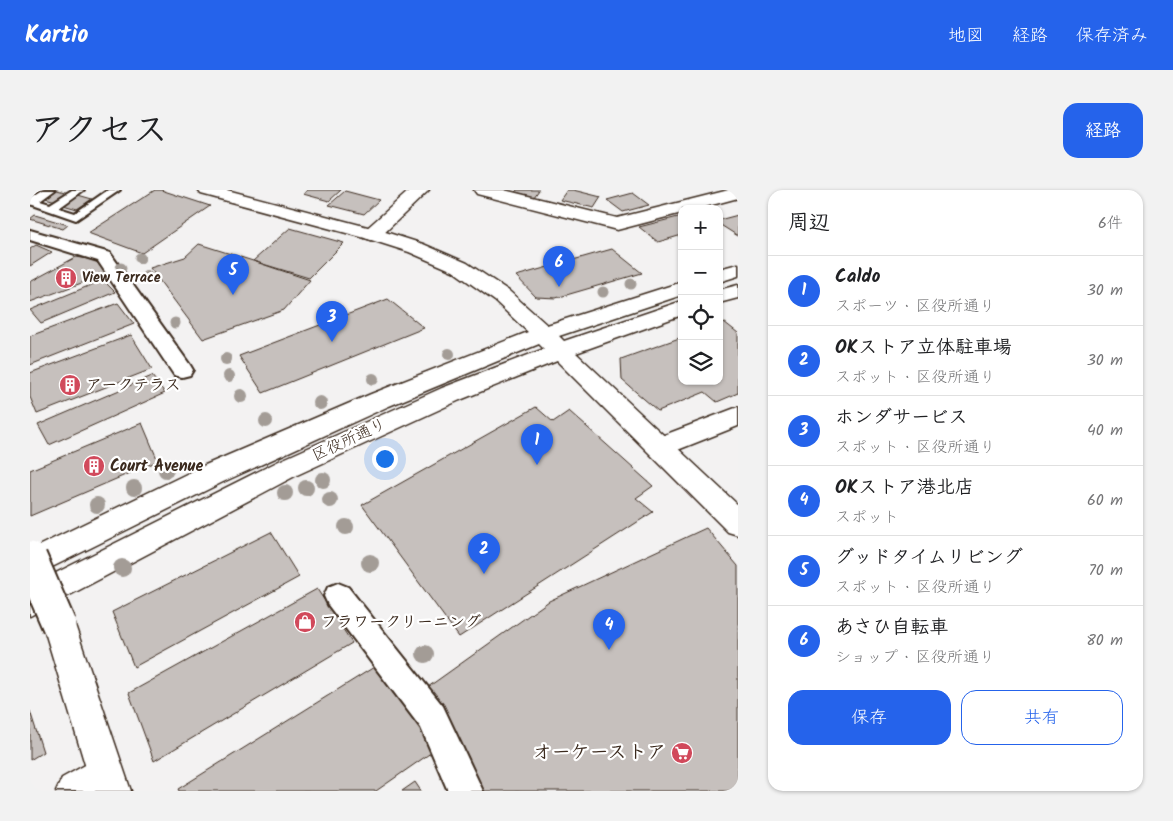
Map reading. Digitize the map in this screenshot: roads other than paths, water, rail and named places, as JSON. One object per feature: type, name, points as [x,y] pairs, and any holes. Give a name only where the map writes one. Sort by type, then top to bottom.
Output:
[{"type":"street","points":[[207,190],[372,234],[416,248],[460,267],[502,296],[738,523]]},
{"type":"street","points":[[372,234],[420,190]]},
{"type":"street","points":[[484,190],[617,224],[738,193]]},
{"type":"street","points":[[30,235],[104,257],[182,370]]},
{"type":"street","points":[[723,275],[738,270]]},
{"type":"street","name":"区役所通り","points":[[30,602],[288,468],[451,394],[552,343],[678,290]]},
{"type":"street","points":[[723,296],[738,291]]},
{"type":"street","name":"区役所通り","points":[[30,565],[222,470],[380,400],[552,343],[678,309]]},
{"type":"street","points":[[660,447],[738,416]]},
{"type":"street","points":[[30,558],[59,625],[97,785]]},
{"type":"street","points":[[338,596],[432,717],[466,791]]},
{"type":"lane","points":[[31,201],[50,190]]},
{"type":"lane","points":[[50,209],[78,190],[98,196]]},
{"type":"lane","points":[[31,201],[76,217],[115,190]]},
{"type":"place","name":"View Terrace","points":[[66,278]]},
{"type":"place","name":"あさひ自転車","points":[[559,287]]},
{"type":"place","name":"グッドタイムリビング","points":[[233,295]]},
{"type":"place","name":"ホンダサービス","points":[[332,342]]},
{"type":"place","name":"アークテラス","points":[[70,385]]},
{"type":"place","name":"Caldo","points":[[537,465]]},
{"type":"place","name":"Court Avenue","points":[[94,466]]},
{"type":"place","name":"OKストア立体駐車場","points":[[484,574]]},
{"type":"place","name":"フラワークリーニング","points":[[305,622]]},
{"type":"place","name":"OKストア港北店","points":[[609,650]]},
{"type":"place","name":"オーケーストア","points":[[682,753]]}]
